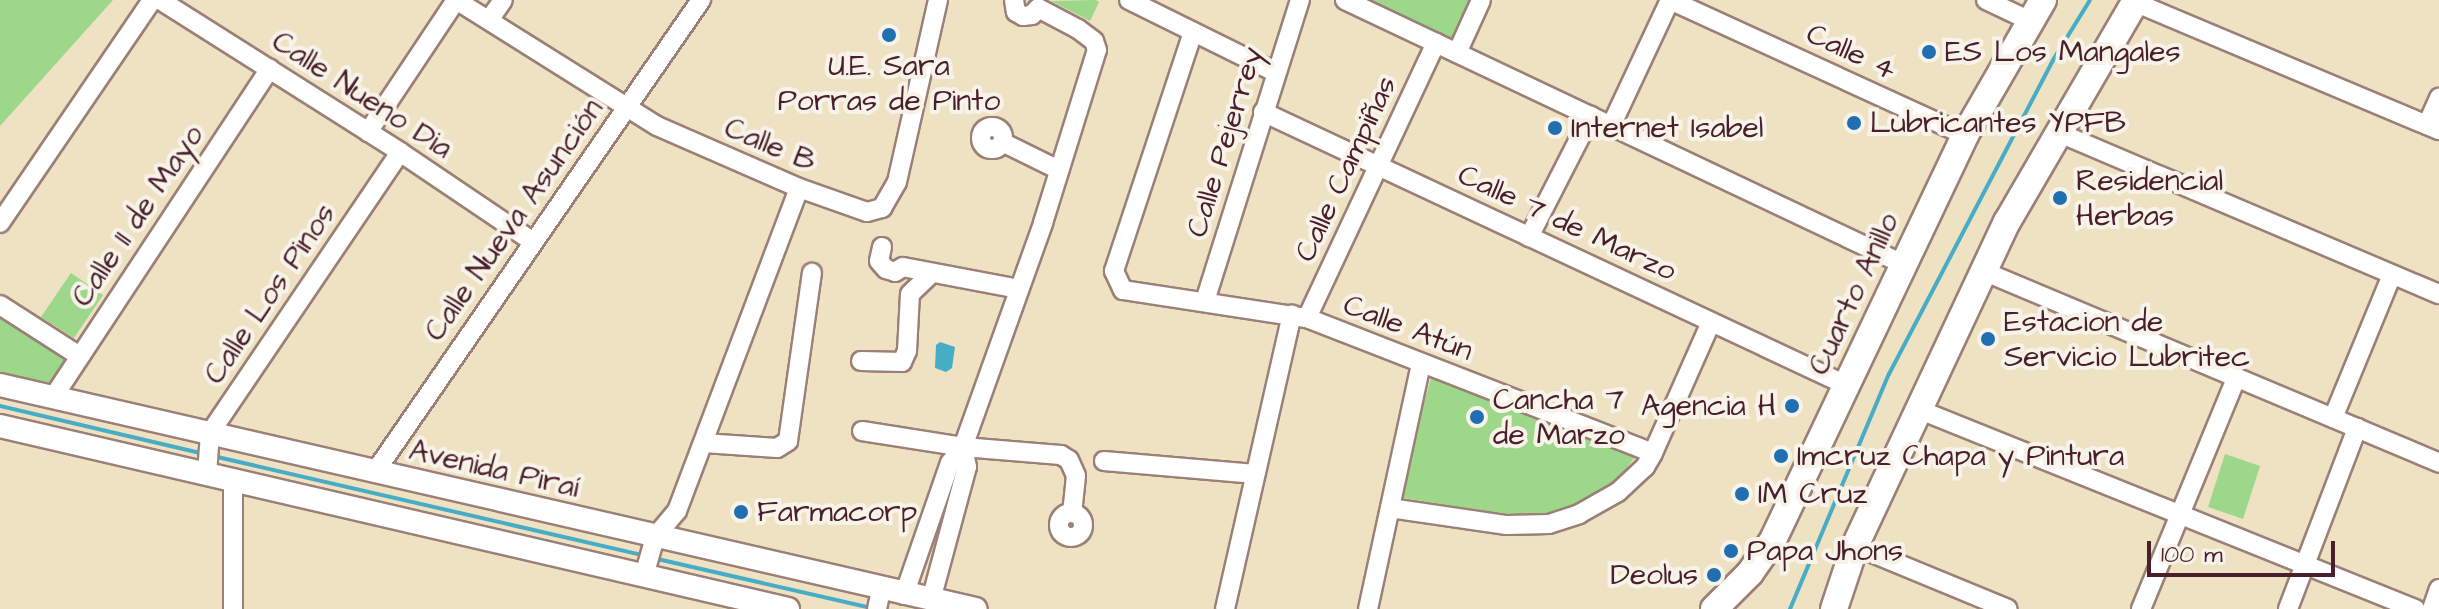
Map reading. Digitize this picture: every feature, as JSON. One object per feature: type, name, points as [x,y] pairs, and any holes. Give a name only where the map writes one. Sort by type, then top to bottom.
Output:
[{"type":"highway","points":[[1834,609],[1855,546],[1983,271],[2057,132],[2135,1]]},
{"type":"highway","name":"Cuarto Anillo","points":[[1714,609],[1750,573],[1772,542],[1965,135],[2037,10]]},
{"type":"main road","name":"Avenida Piraí","points":[[0,385],[54,396],[209,438],[375,472],[879,599],[904,595],[976,609]]},
{"type":"main road","points":[[0,426],[207,470],[233,481],[644,572],[731,603],[788,609]]},
{"type":"street","points":[[0,223],[152,0]]},
{"type":"street","name":"Calle Nueno Dia","points":[[160,0],[400,152],[532,241]]},
{"type":"street","points":[[368,132],[456,0]]},
{"type":"street","name":"Calle B","points":[[456,0],[625,108],[674,135],[799,188],[867,212],[882,208],[897,182],[938,0]]},
{"type":"street","points":[[489,20],[503,0]]},
{"type":"street","name":"Calle Nueva Asunción","points":[[375,472],[701,0]]},
{"type":"street","points":[[904,595],[950,463],[963,447],[1019,289],[1097,50],[1094,41],[1038,4],[1032,15],[1023,16],[1016,12],[1014,0]]},
{"type":"street","points":[[1129,0],[1275,72]]},
{"type":"street","name":"Calle Pejerrey","points":[[1205,301],[1300,0]]},
{"type":"street","points":[[1345,0],[1903,264]]},
{"type":"street","points":[[1457,53],[1481,0]]},
{"type":"street","points":[[1611,126],[1670,0]]},
{"type":"street","name":"Calle 4","points":[[1670,0],[1965,135]]},
{"type":"street","points":[[1986,0],[2037,10]]},
{"type":"street","points":[[2135,1],[2433,127],[2439,98]]},
{"type":"street","name":"Calle Atún","points":[[1193,32],[1114,271],[1117,284],[1132,294],[1205,301],[1300,316],[1653,453]]},
{"type":"street","name":"Calle Campiñas","points":[[1225,609],[1255,474],[1300,316],[1379,166],[1436,43]]},
{"type":"street","name":"Calle 11 de Mayo","points":[[54,396],[78,355],[270,69]]},
{"type":"street","name":"Calle 7 de Marzo","points":[[1263,112],[1846,385]]},
{"type":"street","points":[[1529,237],[1591,116]]},
{"type":"street","points":[[2057,132],[2439,294]]},
{"type":"street","points":[[1002,142],[1059,170]]},
{"type":"street","name":"Calle Los Pinos","points":[[209,438],[400,152]]},
{"type":"street","points":[[644,572],[653,542],[677,511],[799,188]]},
{"type":"street","points":[[882,247],[879,261],[886,269],[895,272],[903,267],[1019,289]]},
{"type":"street","points":[[1983,271],[2439,463]]},
{"type":"street","points":[[704,443],[777,448],[788,441],[812,273]]},
{"type":"street","points":[[861,361],[902,362],[907,351],[910,294],[932,273]]},
{"type":"street","points":[[2333,418],[2392,275]]},
{"type":"street","points":[[0,305],[78,355]]},
{"type":"street","points":[[1390,508],[1507,525],[1549,524],[1579,514],[1618,492],[1645,467],[1653,453],[1711,322]]},
{"type":"street","points":[[1368,609],[1421,364]]},
{"type":"street","points":[[2141,609],[2236,378]]},
{"type":"street","points":[[1920,410],[2415,609]]},
{"type":"street","points":[[2288,609],[2357,428]]},
{"type":"street","points":[[862,431],[963,447],[1061,455],[1069,460],[1076,476],[1072,512]]},
{"type":"street","points":[[207,470],[209,438]]},
{"type":"street","points":[[931,600],[967,467],[963,447]]},
{"type":"street","points":[[1104,461],[1255,474]]},
{"type":"street","points":[[233,481],[233,609]]},
{"type":"street","points":[[1855,546],[2008,609]]},
{"type":"street","points":[[2432,609],[2439,589]]},
{"type":"green space","points":[[0,0],[113,0],[0,126]]},
{"type":"green space","points":[[1361,0],[1472,0],[1454,37],[1448,39]]},
{"type":"green space","points":[[1051,1],[1099,2],[1090,21]]},
{"type":"green space","points":[[71,273],[103,295],[74,338],[41,317]]},
{"type":"green space","points":[[0,312],[70,358],[53,381],[44,384],[0,377]]},
{"type":"green space","name":"Cancha 7 de Marzo","points":[[1431,378],[1636,456],[1615,483],[1591,501],[1538,520],[1398,497]]},
{"type":"green space","points":[[2225,454],[2260,466],[2243,519],[2208,507]]},
{"type":"water","points":[[940,342],[955,347],[952,368],[946,372],[935,368],[936,345]]},
{"type":"waterway","points":[[1790,609],[1889,374],[2053,60],[2090,0]]},
{"type":"waterway","points":[[0,406],[204,454]]},
{"type":"waterway","points":[[213,456],[645,556]]},
{"type":"waterway","points":[[653,558],[871,608]]},
{"type":"place","name":"U.E. Sara Porras de Pinto","points":[[889,35]]},
{"type":"place","name":"ES Los Mangales","points":[[1929,52]]},
{"type":"place","name":"Lubricantes YPFB","points":[[1854,123]]},
{"type":"place","name":"Internet Isabel","points":[[1555,128]]},
{"type":"place","name":"Residencial Herbas","points":[[2060,198]]},
{"type":"place","name":"Estacion de Servicio Lubritec","points":[[1988,339]]},
{"type":"place","name":"Agencia H","points":[[1792,406]]},
{"type":"place","name":"Cancha 7 de Marzo","points":[[1477,417]]},
{"type":"place","name":"Imcruz Chapa y Pintura","points":[[1781,456]]},
{"type":"place","name":"IM Cruz","points":[[1742,494]]},
{"type":"place","name":"Farmacorp","points":[[741,512]]},
{"type":"place","name":"Papa Jhons","points":[[1731,551]]},
{"type":"place","name":"Deolus","points":[[1714,575]]}]
